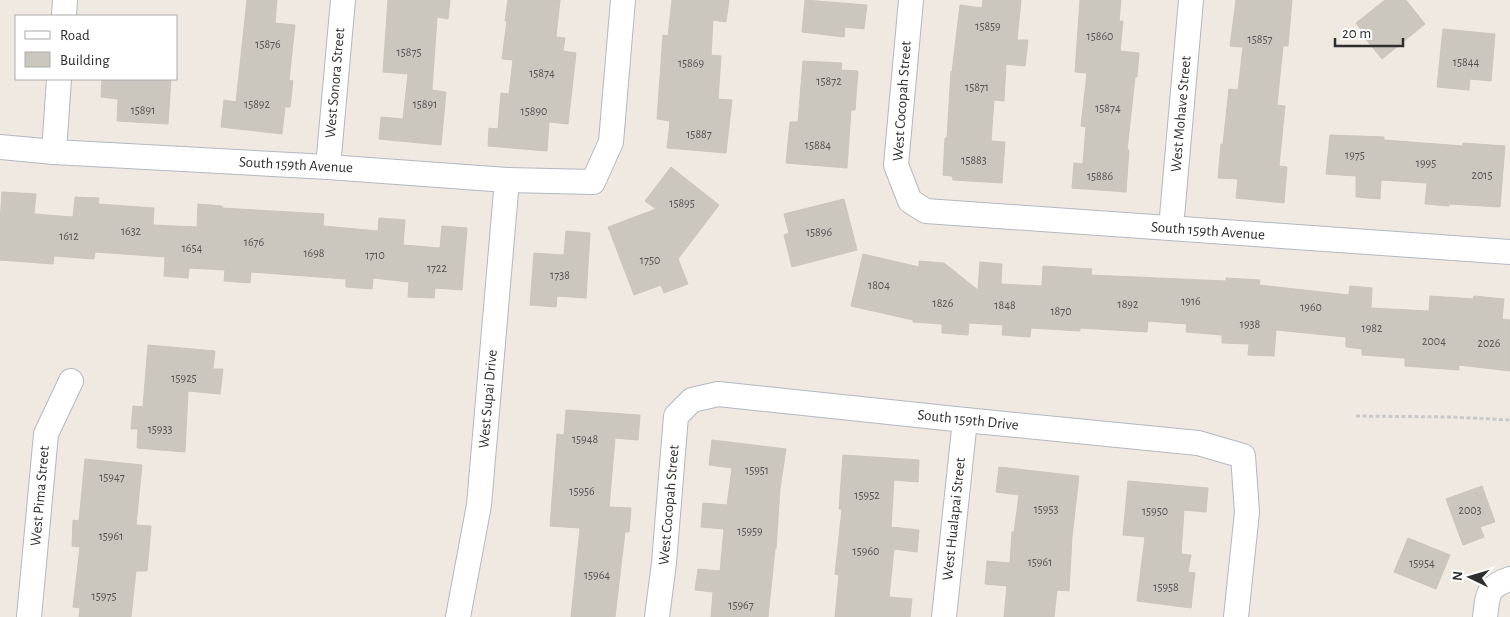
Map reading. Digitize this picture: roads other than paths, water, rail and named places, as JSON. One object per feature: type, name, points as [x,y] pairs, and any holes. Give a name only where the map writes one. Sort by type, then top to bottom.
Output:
[{"type":"street","points":[[64,15],[65,0]]},
{"type":"street","name":"West Sonora Street","points":[[328,167],[342,0]]},
{"type":"street","name":"South 159th Avenue","points":[[0,147],[507,180],[593,182],[611,142],[623,0]]},
{"type":"street","name":"West Cocopah Street","points":[[910,0],[896,165],[910,201]]},
{"type":"street","name":"West Mohave Street","points":[[1170,228],[1191,0]]},
{"type":"street","points":[[54,152],[59,80]]},
{"type":"street","name":"West Supai Drive","points":[[458,617],[479,505],[507,180]]},
{"type":"street","name":"South 159th Avenue","points":[[910,201],[926,211],[1510,252]]},
{"type":"street","name":"West Pima Street","points":[[29,617],[46,434],[71,381]]},
{"type":"street","name":"South 159th Drive","points":[[692,400],[718,394],[1198,442],[1244,456],[1247,512],[1236,617]]},
{"type":"street","name":"West Cocopah Street","points":[[657,617],[664,563],[676,416],[692,400]]},
{"type":"street","name":"West Hualapai Street","points":[[944,617],[965,420]]},
{"type":"street","points":[[1486,617],[1488,595],[1503,581]]}]
